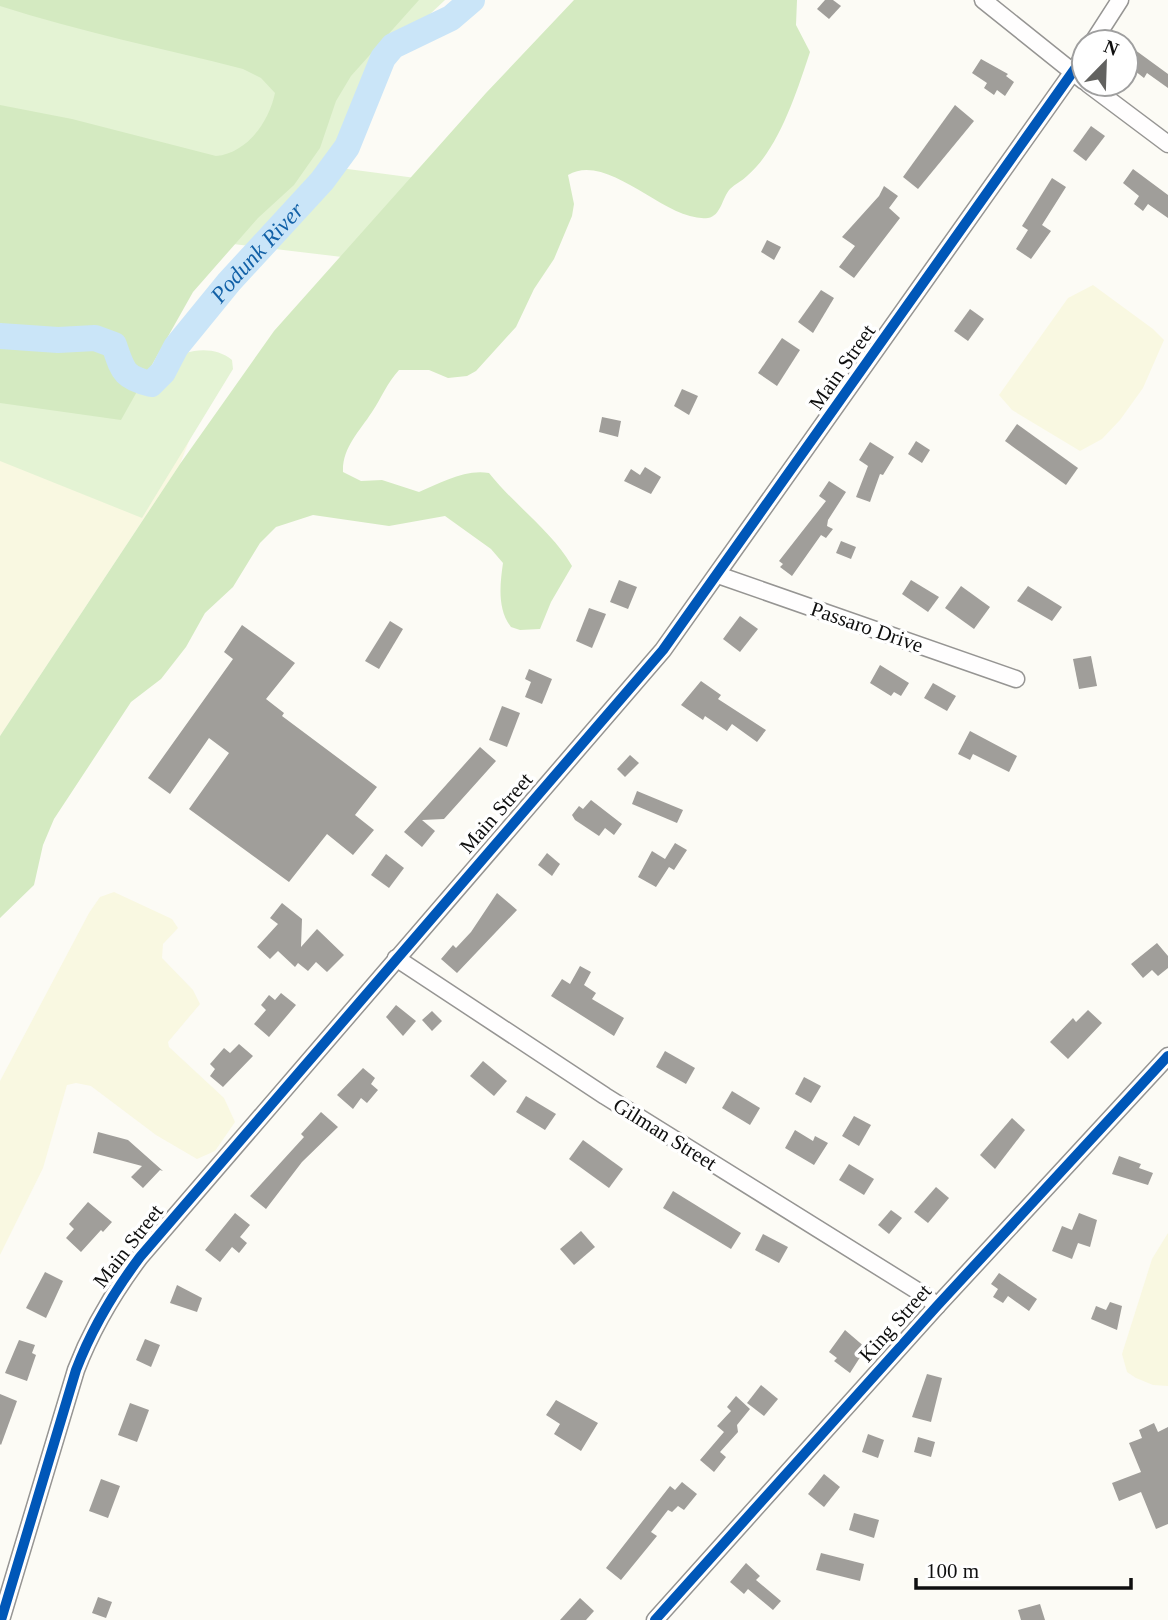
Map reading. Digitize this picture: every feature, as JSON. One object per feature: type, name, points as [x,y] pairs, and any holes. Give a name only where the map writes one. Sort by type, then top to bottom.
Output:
[{"type":"street","points":[[984,0],[1070,70]]},
{"type":"street","points":[[1102,28],[1121,0]]},
{"type":"street","name":"Main Street","points":[[1,1620],[76,1370],[89,1338],[113,1293],[140,1257],[663,650],[1070,89]]},
{"type":"street","points":[[1107,98],[1168,144]]},
{"type":"street","name":"Passaro Drive","points":[[719,575],[1016,679]]},
{"type":"street","name":"Gilman Street","points":[[396,958],[605,1096],[924,1295],[937,1306]]},
{"type":"street","name":"King Street","points":[[655,1620],[937,1306],[1168,1056]]},
{"type":"green space","points":[[0,0],[445,0],[428,16],[405,28],[384,52],[358,118],[325,166],[545,195],[484,274],[0,216]]},
{"type":"green space","points":[[0,0],[419,0],[351,76],[336,101],[320,148],[294,185],[258,218],[193,292],[121,420],[0,403],[0,105],[72,119],[216,156],[237,149],[255,134],[268,115],[275,93],[261,78],[243,69],[30,15],[0,6]]},
{"type":"green space","points":[[574,0],[797,0],[796,25],[810,52],[786,118],[769,151],[747,176],[730,189],[719,210],[712,217],[692,217],[674,210],[619,179],[601,172],[584,170],[568,175],[574,204],[572,216],[554,259],[534,289],[516,327],[476,371],[467,376],[448,378],[429,370],[399,370],[348,448],[343,472],[361,481],[382,480],[419,492],[462,475],[489,473],[554,541],[572,566],[551,602],[540,629],[520,630],[511,627],[502,604],[503,563],[491,549],[445,516],[389,526],[313,515],[276,527],[260,543],[233,587],[205,613],[186,647],[161,679],[131,702],[54,819],[43,845],[34,885],[0,918],[0,736],[180,464],[274,331],[486,93]]},
{"type":"green space","points":[[1093,285],[1164,340],[1143,388],[1120,420],[1102,439],[1080,451],[1012,410],[999,395],[1068,298]]},
{"type":"green space","points":[[0,341],[146,379],[175,357],[200,350],[225,355],[232,360],[233,369],[142,518],[0,461]]},
{"type":"green space","points":[[0,403],[191,436],[180,464],[0,736]]},
{"type":"green space","points":[[114,892],[172,919],[178,928],[163,944],[162,958],[193,990],[200,1004],[168,1042],[169,1047],[224,1098],[235,1122],[215,1151],[197,1159],[156,1135],[91,1086],[76,1083],[67,1085],[43,1168],[0,1255],[0,1081],[89,913],[100,897]]},
{"type":"green space","points":[[1168,1233],[1168,1386],[1153,1385],[1127,1372],[1122,1354],[1152,1259]]},
{"type":"building","points":[[825,0],[833,0],[841,6],[829,19],[817,9]]},
{"type":"building","points":[[1140,54],[1168,74],[1168,88],[1147,73],[1144,78],[1140,75]]},
{"type":"building","points":[[981,59],[1008,74],[1006,76],[1014,82],[1005,96],[997,90],[994,95],[984,88],[987,83],[972,73]]},
{"type":"building","points":[[955,105],[974,121],[918,189],[903,177]]},
{"type":"building","points":[[1091,126],[1105,136],[1086,161],[1073,151]]},
{"type":"building","points":[[1133,169],[1168,195],[1168,218],[1148,204],[1143,211],[1134,204],[1139,196],[1123,183]]},
{"type":"building","points":[[1052,178],[1066,187],[1042,225],[1051,231],[1031,259],[1016,249],[1028,230],[1022,226]]},
{"type":"building","points":[[884,186],[898,196],[889,208],[900,218],[854,278],[839,267],[855,246],[842,237],[879,196]]},
{"type":"building","points":[[767,240],[781,247],[774,260],[761,252]]},
{"type":"building","points":[[821,290],[834,298],[813,333],[798,322]]},
{"type":"building","points":[[970,309],[984,319],[968,341],[954,331]]},
{"type":"building","points":[[782,338],[800,350],[777,386],[758,373]]},
{"type":"building","points":[[682,389],[698,396],[689,415],[674,406]]},
{"type":"building","points":[[602,417],[621,421],[618,437],[599,432]]},
{"type":"building","points":[[1017,424],[1078,468],[1066,485],[1005,441]]},
{"type":"building","points":[[916,441],[930,450],[922,463],[908,454]]},
{"type":"building","points":[[870,442],[894,457],[883,475],[880,474],[870,502],[856,497],[868,466],[859,460]]},
{"type":"building","points":[[645,467],[661,477],[651,494],[624,481],[631,469],[640,475]]},
{"type":"building","points":[[829,481],[846,492],[828,520],[827,526],[833,529],[826,538],[821,535],[792,576],[780,567],[783,564],[779,561],[826,501],[819,496]]},
{"type":"building","points":[[841,541],[856,547],[851,559],[836,553]]},
{"type":"building","points":[[619,580],[637,587],[628,609],[610,602]]},
{"type":"building","points":[[911,580],[939,597],[928,612],[902,594]]},
{"type":"building","points":[[961,586],[990,607],[974,629],[945,608]]},
{"type":"building","points":[[1028,586],[1062,607],[1052,621],[1017,601]]},
{"type":"building","points":[[589,608],[606,614],[592,648],[576,641]]},
{"type":"building","points":[[740,616],[758,629],[740,652],[723,639]]},
{"type":"building","points":[[390,621],[403,629],[379,669],[365,661]]},
{"type":"building","points":[[242,625],[295,663],[266,699],[284,713],[282,716],[377,787],[355,815],[374,830],[353,855],[327,834],[289,882],[189,809],[229,753],[209,738],[170,794],[148,778],[233,659],[224,652]]},
{"type":"building","points":[[1091,656],[1097,686],[1079,689],[1073,659]]},
{"type":"building","points":[[880,665],[909,683],[901,696],[894,692],[891,696],[870,683]]},
{"type":"building","points":[[529,669],[552,679],[542,704],[525,697],[531,682],[525,679]]},
{"type":"building","points":[[701,681],[721,695],[718,699],[766,730],[757,742],[732,724],[727,731],[705,716],[703,720],[681,705]]},
{"type":"building","points":[[933,683],[956,696],[947,711],[924,698]]},
{"type":"building","points":[[502,706],[520,713],[507,747],[489,740]]},
{"type":"building","points":[[970,731],[1017,756],[1009,772],[973,754],[970,760],[958,754]]},
{"type":"building","points":[[480,747],[496,761],[444,819],[422,820],[435,831],[422,847],[404,832]]},
{"type":"building","points":[[630,755],[639,763],[625,777],[617,769]]},
{"type":"building","points":[[637,791],[683,810],[677,823],[632,804]]},
{"type":"building","points":[[591,800],[622,824],[614,835],[605,828],[599,836],[575,820],[572,815],[579,806],[583,809]]},
{"type":"building","points":[[675,843],[687,850],[674,870],[669,867],[656,887],[638,877],[652,851],[665,859]]},
{"type":"building","points":[[547,853],[560,864],[552,876],[538,865]]},
{"type":"building","points":[[386,854],[404,868],[389,888],[371,875]]},
{"type":"building","points":[[497,893],[517,910],[457,973],[441,959],[453,945],[456,948],[471,932]]},
{"type":"building","points":[[282,903],[302,919],[301,947],[317,929],[344,955],[327,972],[316,962],[308,971],[298,963],[295,967],[278,951],[270,959],[257,947],[278,924],[270,918]]},
{"type":"building","points":[[1157,943],[1168,956],[1168,968],[1158,976],[1152,970],[1143,978],[1131,964]]},
{"type":"building","points":[[580,966],[591,972],[584,985],[596,993],[592,999],[624,1018],[614,1036],[551,996],[562,979],[570,984]]},
{"type":"building","points":[[281,993],[296,1005],[269,1037],[254,1024],[266,1010],[261,1005],[269,995],[275,1000]]},
{"type":"building","points":[[396,1005],[416,1021],[403,1036],[386,1017]]},
{"type":"building","points":[[1088,1010],[1102,1023],[1068,1059],[1050,1042],[1073,1018],[1076,1022]]},
{"type":"building","points":[[432,1011],[442,1021],[432,1031],[422,1020]]},
{"type":"building","points":[[239,1044],[253,1056],[223,1087],[210,1076],[215,1069],[210,1064],[224,1048],[230,1053]]},
{"type":"building","points":[[665,1051],[695,1068],[686,1084],[656,1067]]},
{"type":"building","points":[[483,1061],[507,1081],[494,1096],[470,1076]]},
{"type":"building","points":[[363,1068],[375,1078],[371,1084],[378,1090],[367,1103],[361,1098],[353,1109],[337,1095]]},
{"type":"building","points":[[804,1077],[821,1086],[811,1103],[795,1094]]},
{"type":"building","points":[[732,1091],[760,1108],[750,1125],[722,1108]]},
{"type":"building","points":[[526,1096],[556,1114],[545,1130],[516,1112]]},
{"type":"building","points":[[321,1112],[338,1127],[302,1162],[266,1209],[250,1196],[304,1137],[301,1134]]},
{"type":"building","points":[[854,1116],[871,1125],[859,1146],[842,1136]]},
{"type":"building","points":[[1012,1118],[1025,1130],[995,1169],[980,1155]]},
{"type":"building","points":[[795,1130],[813,1141],[815,1136],[828,1143],[814,1165],[785,1148]]},
{"type":"building","points":[[98,1132],[128,1140],[163,1171],[160,1170],[143,1188],[131,1177],[142,1166],[93,1153]]},
{"type":"building","points":[[583,1140],[623,1169],[609,1188],[569,1159]]},
{"type":"building","points":[[1119,1156],[1141,1164],[1139,1168],[1153,1173],[1148,1185],[1112,1174]]},
{"type":"building","points":[[849,1164],[874,1179],[864,1195],[839,1180]]},
{"type":"building","points":[[936,1187],[949,1198],[928,1223],[914,1212]]},
{"type":"building","points":[[673,1191],[741,1233],[731,1249],[663,1208]]},
{"type":"building","points":[[88,1202],[112,1222],[81,1252],[66,1238],[74,1229],[69,1224]]},
{"type":"building","points":[[891,1210],[902,1218],[889,1234],[878,1225]]},
{"type":"building","points":[[235,1213],[250,1225],[240,1237],[247,1243],[239,1253],[232,1247],[220,1262],[205,1250]]},
{"type":"building","points":[[1079,1213],[1097,1220],[1090,1247],[1078,1243],[1072,1259],[1052,1251],[1062,1226],[1072,1230]]},
{"type":"building","points":[[581,1231],[595,1247],[574,1265],[560,1249]]},
{"type":"building","points":[[763,1234],[788,1247],[779,1263],[755,1250]]},
{"type":"building","points":[[45,1272],[63,1281],[46,1318],[26,1308]]},
{"type":"building","points":[[999,1273],[1037,1299],[1029,1311],[1008,1296],[1003,1303],[993,1297],[998,1289],[991,1284]]},
{"type":"building","points":[[177,1285],[202,1298],[197,1312],[170,1303]]},
{"type":"building","points":[[1110,1302],[1122,1306],[1117,1330],[1091,1319],[1096,1306],[1106,1310]]},
{"type":"building","points":[[845,1330],[866,1348],[850,1373],[834,1361],[837,1358],[829,1352]]},
{"type":"building","points":[[145,1339],[160,1345],[151,1367],[136,1360]]},
{"type":"building","points":[[19,1340],[35,1345],[32,1353],[36,1355],[27,1381],[5,1373]]},
{"type":"building","points":[[927,1374],[942,1378],[931,1422],[912,1417]]},
{"type":"building","points":[[761,1385],[778,1399],[764,1416],[747,1403]]},
{"type":"building","points":[[0,1394],[17,1401],[1,1445],[0,1444]]},
{"type":"building","points":[[736,1396],[750,1409],[737,1425],[738,1432],[720,1452],[726,1457],[714,1472],[700,1460],[724,1432],[717,1426],[731,1411],[727,1407]]},
{"type":"building","points":[[556,1400],[598,1423],[581,1451],[554,1434],[560,1424],[546,1415]]},
{"type":"building","points":[[130,1403],[149,1410],[137,1442],[118,1435]]},
{"type":"building","points":[[1154,1423],[1158,1432],[1168,1427],[1168,1524],[1156,1529],[1141,1492],[1119,1501],[1112,1483],[1141,1472],[1129,1443],[1142,1438],[1139,1430]]},
{"type":"building","points":[[868,1434],[884,1440],[878,1458],[862,1452]]},
{"type":"building","points":[[918,1437],[935,1442],[931,1457],[914,1452]]},
{"type":"building","points":[[824,1474],[840,1487],[824,1507],[808,1494]]},
{"type":"building","points":[[101,1479],[120,1486],[108,1518],[89,1511]]},
{"type":"building","points":[[682,1482],[697,1494],[684,1510],[678,1506],[672,1512],[668,1510],[651,1532],[657,1536],[621,1580],[606,1568],[670,1486],[675,1490]]},
{"type":"building","points":[[854,1513],[879,1520],[874,1538],[849,1530]]},
{"type":"building","points":[[821,1553],[864,1564],[860,1581],[816,1570]]},
{"type":"building","points":[[746,1563],[760,1576],[756,1580],[781,1601],[773,1610],[748,1589],[744,1594],[730,1582]]},
{"type":"building","points":[[98,1597],[112,1602],[106,1618],[92,1613]]},
{"type":"building","points":[[580,1598],[594,1611],[586,1620],[560,1620]]},
{"type":"building","points":[[1040,1604],[1045,1620],[1021,1620],[1018,1610]]},
{"type":"waterway","name":"Podunk River","points":[[0,336],[58,340],[95,338],[114,345],[125,372],[135,379],[151,384],[163,372],[176,347],[229,282],[322,181],[347,147],[383,58],[393,46],[451,18],[472,0]]},
{"type":"cycle path","points":[[1,1620],[76,1370],[96,1325],[130,1270],[663,650],[1070,76]]},
{"type":"cycle path","points":[[655,1620],[937,1306],[1168,1056]]}]
